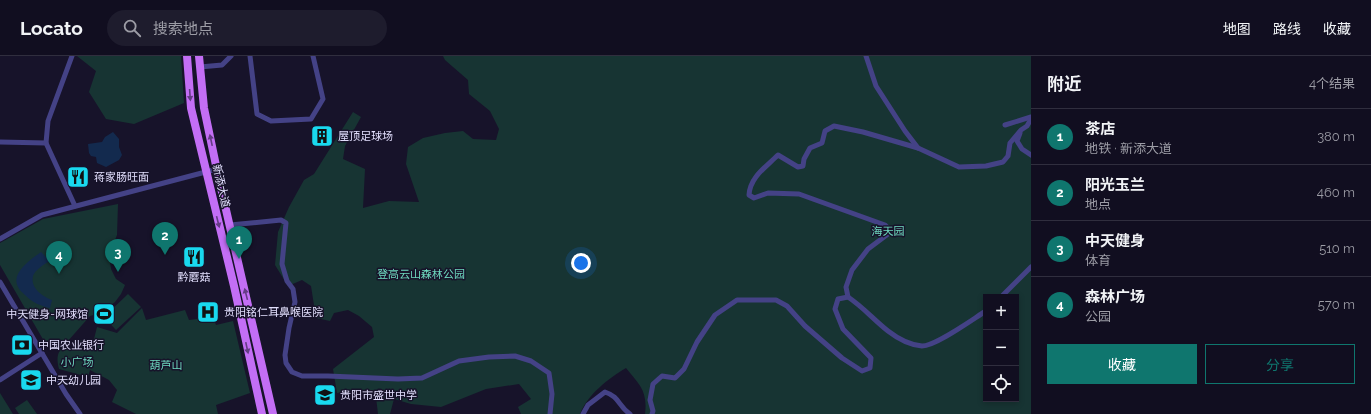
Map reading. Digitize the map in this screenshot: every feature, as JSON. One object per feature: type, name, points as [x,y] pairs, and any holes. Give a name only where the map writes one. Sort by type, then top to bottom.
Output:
[{"type":"main road","name":"新添大道","points":[[187,56],[191,108],[234,286],[262,414]]},
{"type":"main road","name":"新添大道","points":[[199,56],[204,108],[273,414]]},
{"type":"street","points":[[72,56],[48,121],[46,144],[75,206]]},
{"type":"street","points":[[200,67],[222,65],[232,56]]},
{"type":"street","points":[[250,56],[257,114],[271,121],[311,119],[323,99],[313,56]]},
{"type":"street","points":[[866,56],[876,86],[905,131],[918,148]]},
{"type":"street","points":[[1005,125],[1031,118]]},
{"type":"street","points":[[983,312],[940,339],[923,346],[910,344],[889,332],[862,307],[848,297],[846,287],[852,270],[868,249],[888,234],[890,230],[885,225],[799,194],[768,193],[754,198],[749,195],[749,187],[756,176],[778,155],[798,168],[803,166],[804,159],[810,148],[822,143],[825,131],[834,126],[863,132],[918,148],[958,167],[986,166],[1003,162],[1008,156],[1010,143],[1021,130],[1027,126],[1031,118]]},
{"type":"street","points":[[1021,130],[1017,141],[1022,148],[1031,155]]},
{"type":"street","points":[[0,142],[46,144]]},
{"type":"street","points":[[0,239],[42,215],[217,169]]},
{"type":"street","points":[[230,225],[281,220],[286,223],[282,264],[287,282],[294,289],[295,302],[285,355],[286,363],[292,372],[302,376],[398,379],[422,378],[459,361],[489,357],[515,356],[531,361],[549,373],[552,394],[550,414]]},
{"type":"street","points":[[1004,294],[1031,267]]},
{"type":"street","points":[[0,282],[80,414]]},
{"type":"street","points":[[652,414],[653,411],[650,400],[653,384],[662,376],[675,378],[684,369],[697,342],[715,315],[737,300],[776,300],[787,306],[805,326],[842,358],[862,371],[870,368],[871,358],[843,329],[835,309],[838,299],[848,297]]},
{"type":"street","points":[[0,380],[42,352]]},
{"type":"street","points":[[583,414],[588,405],[605,392],[614,395],[625,411],[630,414]]},
{"type":"green space","points":[[77,56],[181,56],[184,103],[134,124],[106,119],[89,92],[96,71]]},
{"type":"green space","points":[[443,56],[1031,56],[1031,414],[645,414],[646,406],[642,388],[626,368],[612,377],[593,394],[580,414],[521,414],[518,407],[531,399],[519,384],[486,389],[441,407],[411,404],[394,399],[390,414],[378,414],[376,397],[369,389],[337,393],[333,369],[374,337],[372,327],[359,316],[348,310],[334,313],[330,321],[316,318],[311,286],[302,280],[288,286],[275,265],[278,232],[289,207],[304,180],[314,174],[353,112],[361,117],[345,146],[343,159],[365,169],[363,208],[389,201],[419,202],[406,164],[408,147],[423,138],[463,131],[473,139],[496,140],[499,129],[490,111],[469,94],[468,80],[445,60]]},
{"type":"green space","points":[[118,204],[117,235],[109,255],[111,269],[116,279],[125,285],[121,294],[115,302],[100,313],[90,316],[67,342],[48,348],[0,265],[0,243],[43,219]]},
{"type":"green space","points":[[128,294],[141,307],[116,330],[104,317]]},
{"type":"green space","name":"葫芦山","points":[[142,308],[146,320],[185,310],[189,320],[213,317],[216,325],[233,321],[250,393],[216,405],[218,414],[136,414],[112,402],[117,390],[109,380],[90,370],[88,377],[59,369],[58,357],[59,352],[63,347],[76,349],[78,340],[93,343],[97,327],[117,333]]},
{"type":"green space","points":[[0,393],[13,414],[0,414]]},
{"type":"green space","points":[[27,400],[37,414],[19,414],[15,408]]},
{"type":"water","points":[[113,132],[119,139],[119,147],[122,155],[119,160],[106,167],[97,163],[96,157],[91,156],[89,153],[88,144],[102,142],[105,137]]},
{"type":"water","points":[[41,252],[50,261],[43,265],[33,276],[33,284],[35,288],[45,297],[52,300],[50,308],[30,300],[19,289],[17,283],[17,277],[20,271],[29,261]]},
{"type":"place","name":"屋顶足球场","points":[[322,136]]},
{"type":"place","name":"蒋家肠旺面","points":[[78,177]]},
{"type":"place","name":"阳光玉兰","points":[[165,255]]},
{"type":"place","name":"黔蘑菇","points":[[194,257]]},
{"type":"place","name":"茶店","points":[[239,259]]},
{"type":"place","name":"中天健身","points":[[118,272]]},
{"type":"place","name":"森林广场","points":[[59,274]]},
{"type":"place","name":"贵阳铭仁耳鼻喉医院","points":[[208,312]]},
{"type":"place","name":"中天健身-网球馆","points":[[104,314]]},
{"type":"place","name":"中国农业银行","points":[[22,345]]},
{"type":"place","name":"中天幼儿园","points":[[31,380]]},
{"type":"place","name":"贵阳市盛世中学","points":[[325,395]]},
{"type":"park label","name":"海天园","points":[[888,231]]},
{"type":"park label","name":"登高云山森林公园","points":[[421,274]]},
{"type":"park label","name":"小广场","points":[[77,362]]}]
